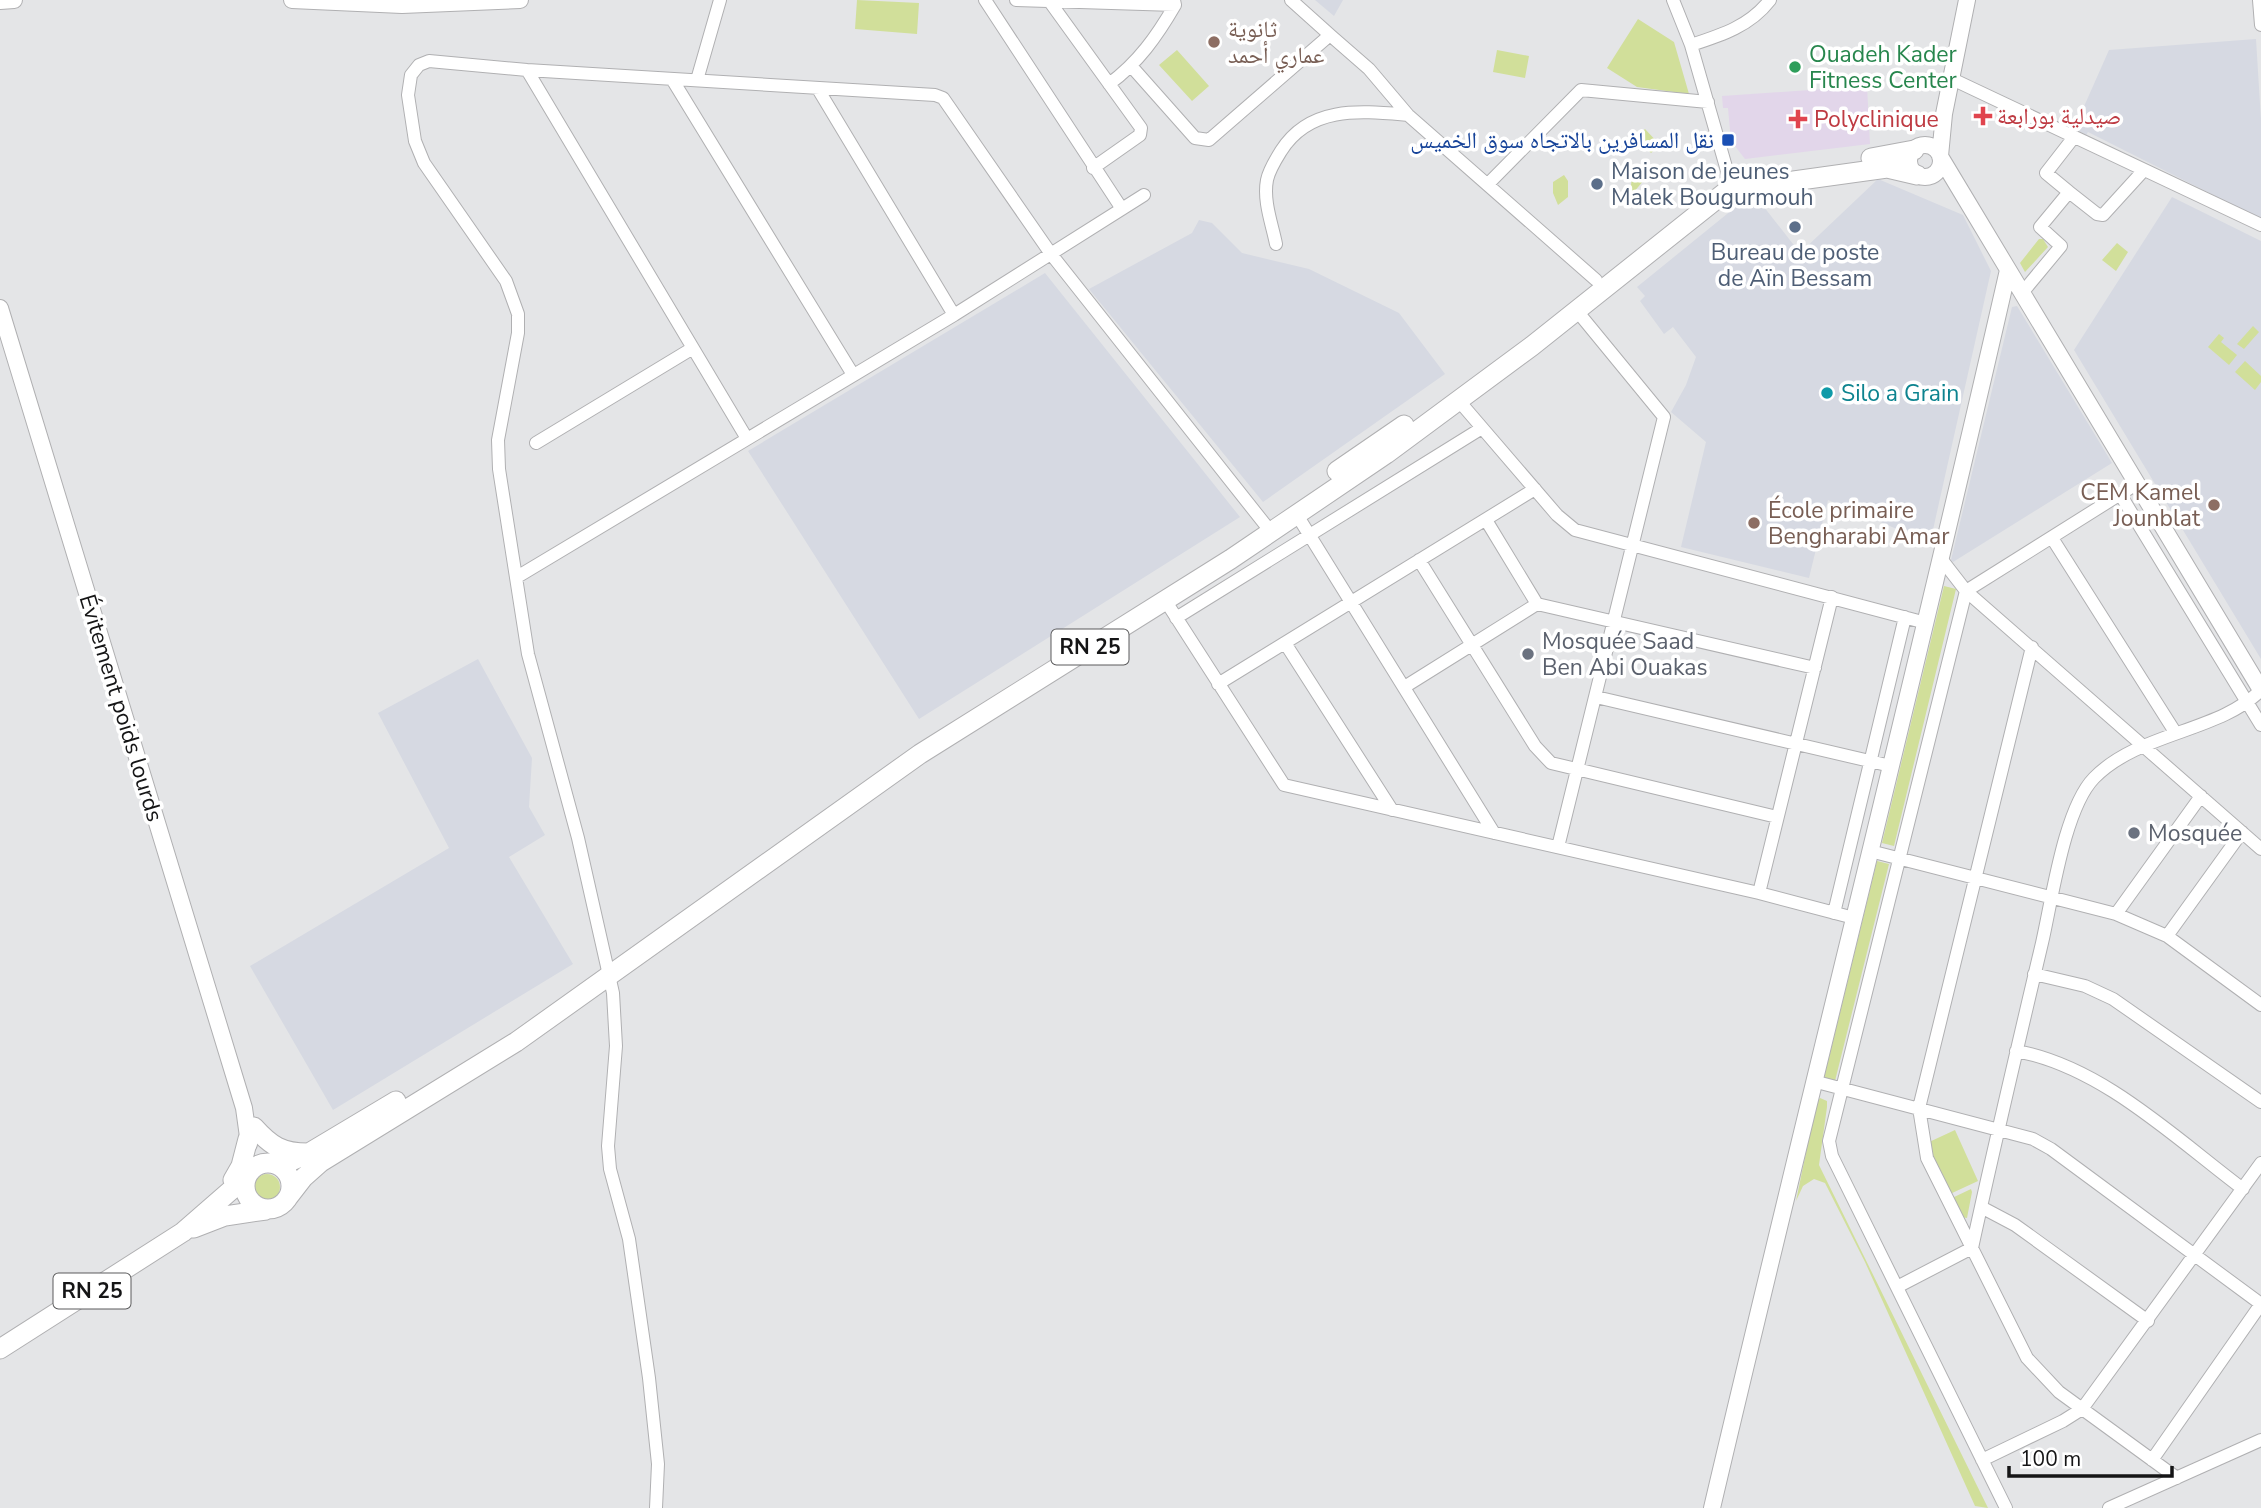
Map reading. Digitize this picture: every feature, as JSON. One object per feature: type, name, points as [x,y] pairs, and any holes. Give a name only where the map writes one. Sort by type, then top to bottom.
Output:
[{"type":"main road","points":[[0,1],[14,0]]},
{"type":"main road","points":[[292,0],[402,5],[520,0]]},
{"type":"main road","points":[[1924,175],[1937,171],[1944,114],[1967,0]]},
{"type":"main road","points":[[1924,175],[1909,163],[1944,114]]},
{"type":"main road","points":[[1730,183],[1892,156],[1931,146],[2138,483],[2261,690]]},
{"type":"main road","points":[[1730,183],[1887,168],[1924,175],[1961,192]]},
{"type":"main road","name":"RN 25","points":[[278,1165],[309,1153],[607,970],[920,754],[1165,600],[1268,527],[1730,183]]},
{"type":"main road","name":"RN 25","points":[[286,1200],[303,1178],[321,1162],[516,1042],[607,970],[878,767],[1268,527],[1297,515],[1459,401],[1577,311],[1730,183]]},
{"type":"main road","points":[[1712,1508],[1813,1081],[1942,560],[2008,270]]},
{"type":"main road","name":"Évitement poids lourds","points":[[0,308],[251,1133],[278,1165]]},
{"type":"main road","points":[[251,1133],[285,1152],[309,1153]]},
{"type":"main road","points":[[247,1174],[261,1163],[278,1165],[290,1178],[290,1194],[286,1200],[268,1209],[248,1200],[244,1185],[251,1133]]},
{"type":"main road","points":[[218,1200],[237,1174],[251,1133]]},
{"type":"main road","name":"RN 25","points":[[0,1349],[183,1232],[247,1174]]},
{"type":"main road","name":"RN 25","points":[[183,1232],[225,1216],[268,1209]]},
{"type":"street","points":[[696,80],[720,0]]},
{"type":"street","points":[[985,0],[1122,209]]},
{"type":"street","points":[[1016,0],[1175,3]]},
{"type":"street","points":[[1291,0],[1369,69],[1408,115],[1597,280]]},
{"type":"street","points":[[1664,0],[1675,5],[1691,45],[1730,183]]},
{"type":"street","points":[[1691,45],[1741,27],[1760,13],[1770,0]]},
{"type":"street","points":[[2259,0],[2261,25]]},
{"type":"street","points":[[1045,2],[1109,83],[1142,132],[1093,168]]},
{"type":"street","points":[[1109,83],[1132,67],[1175,3]]},
{"type":"street","points":[[1132,67],[1195,138],[1209,141],[1330,35]]},
{"type":"street","points":[[656,1508],[658,1464],[649,1378],[629,1239],[609,1157],[617,1046],[607,970],[578,838],[528,654],[499,469],[498,440],[518,333],[518,314],[506,281],[424,163],[415,141],[408,95],[411,75],[419,65],[429,61],[818,89],[935,94],[943,98],[1051,254],[1268,527]]},
{"type":"street","points":[[527,70],[746,437]]},
{"type":"street","points":[[672,79],[852,373]]},
{"type":"street","points":[[1952,79],[2261,225]]},
{"type":"street","points":[[818,89],[954,315]]},
{"type":"street","points":[[1488,184],[1581,90],[1707,102]]},
{"type":"street","points":[[1276,244],[1267,202],[1267,180],[1290,136],[1301,127],[1322,117],[1347,111],[1408,115]]},
{"type":"street","points":[[2074,137],[2046,173],[2097,215],[2103,215],[2144,170]]},
{"type":"street","points":[[2022,293],[2061,246],[2040,228],[2069,192]]},
{"type":"street","points":[[517,577],[852,373],[954,315],[1144,195]]},
{"type":"street","points":[[1558,847],[1664,417],[1577,311]]},
{"type":"street","points":[[536,443],[693,348]]},
{"type":"street","points":[[1459,401],[1567,526],[1633,547],[1926,623]]},
{"type":"street","points":[[1176,618],[1482,429]]},
{"type":"street","points":[[2006,1508],[1832,1156],[1829,1141],[1966,591],[2138,483]]},
{"type":"street","points":[[1218,684],[1535,489]]},
{"type":"street","points":[[2120,495],[2261,725]]},
{"type":"street","points":[[1297,515],[1406,686],[1494,832]]},
{"type":"street","points":[[1486,520],[1537,604]]},
{"type":"street","points":[[2052,538],[2175,732]]},
{"type":"street","points":[[1419,560],[1544,758],[1577,771],[1777,817]]},
{"type":"street","points":[[1942,560],[1966,591],[2261,849]]},
{"type":"street","points":[[1759,893],[1832,597]]},
{"type":"street","points":[[1165,600],[1284,785],[1759,893],[1854,918]]},
{"type":"street","points":[[1406,686],[1537,604],[1815,668]]},
{"type":"street","points":[[1834,913],[1905,617]]},
{"type":"street","points":[[1285,643],[1392,810]]},
{"type":"street","points":[[2032,647],[1919,1108],[1927,1158],[2027,1358],[2059,1392],[2177,1478]]},
{"type":"street","points":[[1972,1248],[2053,895],[2073,813],[2082,795],[2094,778],[2143,745],[2248,703],[2261,690]]},
{"type":"street","points":[[1596,697],[1891,766]]},
{"type":"street","points":[[2116,914],[2201,796]]},
{"type":"street","points":[[2167,936],[2242,832]]},
{"type":"street","points":[[1870,850],[2053,895],[2116,914],[2167,936],[2261,1005]]},
{"type":"street","points":[[2034,974],[2085,986],[2113,999],[2261,1102]]},
{"type":"street","points":[[2016,1051],[2058,1061],[2097,1081],[2243,1189]]},
{"type":"street","points":[[1813,1081],[1998,1128],[2051,1149],[2261,1304],[2152,1460]]},
{"type":"street","points":[[1982,1460],[2082,1409],[2261,1163]]},
{"type":"street","points":[[1981,1207],[2015,1225],[2148,1321]]},
{"type":"street","points":[[1897,1287],[1972,1248]]},
{"type":"street","points":[[2109,1508],[2261,1440]]},
{"type":"shaded area","points":[[1315,0],[1343,0],[1334,16]]},
{"type":"shaded area","points":[[2256,39],[2261,120],[2261,219],[2088,132],[2086,135],[2074,129],[2109,50]]},
{"type":"shaded area","name":"Polyclinique","points":[[1867,86],[1870,144],[1745,159],[1731,141],[1728,108],[1723,108],[1722,96]]},
{"type":"shaded area","points":[[1878,179],[1963,215],[1991,271],[1930,543],[1828,500],[1809,578],[1681,547],[1706,442],[1671,412],[1686,385],[1696,357],[1673,327],[1664,334],[1640,301],[1645,296],[1637,287],[1743,201],[1757,198],[1800,253]]},
{"type":"shaded area","name":"CEM Kamel Jounblat","points":[[2172,197],[2261,241],[2261,659],[2074,350]]},
{"type":"shaded area","points":[[1199,220],[1212,223],[1242,253],[1309,269],[1399,313],[1445,374],[1263,502],[1089,289],[1192,233]]},
{"type":"shaded area","points":[[1045,273],[1240,517],[919,719],[748,451]]},
{"type":"shaded area","points":[[2017,306],[2112,463],[1953,562],[1951,560],[2012,307]]},
{"type":"shaded area","points":[[478,659],[532,758],[529,807],[545,835],[509,857],[573,964],[333,1110],[250,966],[449,848],[378,713]]},
{"type":"green space","points":[[857,0],[919,3],[917,34],[855,29]]},
{"type":"green space","points":[[1638,19],[1674,42],[1689,94],[1637,87],[1607,68]]},
{"type":"green space","points":[[1177,50],[1209,86],[1192,101],[1159,65]]},
{"type":"green space","points":[[1497,50],[1529,56],[1525,78],[1493,72]]},
{"type":"green space","points":[[1645,129],[1660,145],[1651,153],[1637,137]]},
{"type":"green space","points":[[1649,164],[1653,169],[1629,198],[1632,178]]},
{"type":"green space","points":[[1564,175],[1568,181],[1568,197],[1558,205],[1553,193],[1553,182]]},
{"type":"green space","points":[[2039,239],[2043,239],[2048,247],[2025,272],[2020,263]]},
{"type":"green space","points":[[2117,243],[2128,252],[2116,271],[2102,260]]},
{"type":"green space","points":[[2253,326],[2259,332],[2244,349],[2237,344]]},
{"type":"green space","points":[[2219,334],[2224,338],[2221,342],[2237,355],[2229,365],[2208,347]]},
{"type":"green space","points":[[2245,361],[2261,376],[2261,382],[2255,390],[2235,372]]},
{"type":"green space","points":[[1944,586],[1956,589],[1894,846],[1882,843]]},
{"type":"green space","points":[[1877,861],[1889,864],[1835,1081],[1824,1078]]},
{"type":"green space","points":[[1820,1098],[1827,1101],[1827,1107],[1819,1165],[1988,1508],[1975,1506],[1865,1262],[1825,1183],[1814,1179],[1803,1186],[1796,1201],[1816,1104]]},
{"type":"green space","points":[[1955,1130],[1978,1181],[1950,1194],[1927,1143]]},
{"type":"green space","points":[[267,1174],[276,1178],[280,1187],[276,1196],[267,1200],[258,1196],[254,1187],[258,1178]]},
{"type":"green space","points":[[1971,1189],[1967,1218],[1961,1217],[1952,1198]]},
{"type":"place","name":"ثانوية عماري أحمد","points":[[1214,42]]},
{"type":"place","name":"Ouadeh Kader Fitness Center","points":[[1795,67]]},
{"type":"place","name":"صيدلية بورابعة","points":[[1983,116]]},
{"type":"place","name":"Polyclinique","points":[[1798,119]]},
{"type":"place","name":"نقل المسافرين بالاتجاه سوق الخميس","points":[[1728,140]]},
{"type":"place","name":"Maison de jeunes Malek Bougurmouh","points":[[1597,184]]},
{"type":"place","name":"Bureau de poste de Aïn Bessam","points":[[1795,227]]},
{"type":"place","name":"Silo a Grain","points":[[1827,393]]},
{"type":"place","name":"CEM Kamel Jounblat","points":[[2214,505]]},
{"type":"place","name":"École primaire Bengharabi Amar","points":[[1754,523]]},
{"type":"place","name":"Mosquée Saad Ben Abi Ouakas","points":[[1528,654]]},
{"type":"place","name":"Mosquée","points":[[2134,833]]}]
